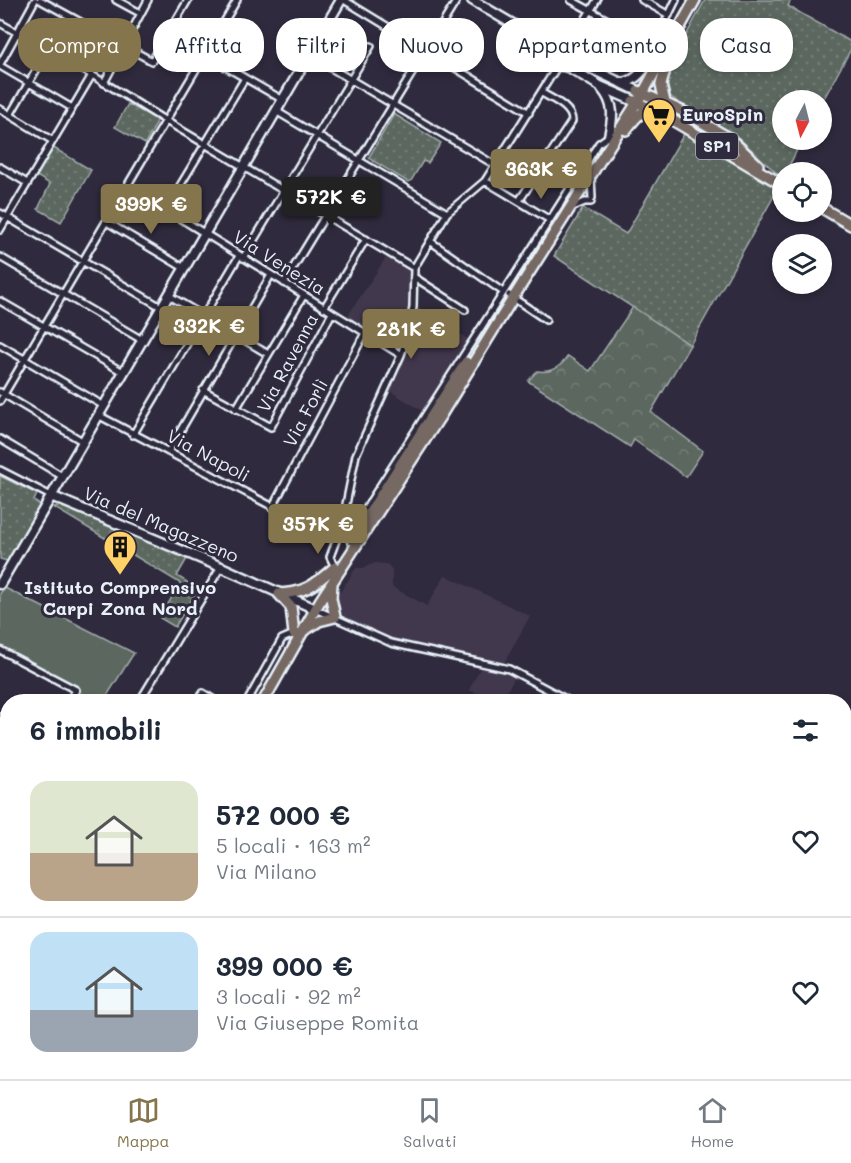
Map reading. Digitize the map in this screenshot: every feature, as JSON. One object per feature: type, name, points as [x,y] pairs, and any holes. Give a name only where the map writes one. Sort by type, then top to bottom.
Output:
[{"type":"main road","points":[[677,18],[688,0]]},
{"type":"main road","points":[[686,18],[695,0]]},
{"type":"main road","points":[[641,92],[649,72]]},
{"type":"main road","points":[[314,608],[335,567],[609,136],[654,72]]},
{"type":"main road","points":[[664,72],[661,85],[665,102]]},
{"type":"main road","name":"SP1","points":[[641,92],[690,115],[729,138],[772,176]]},
{"type":"main road","points":[[266,694],[298,633],[441,415],[508,295],[591,176],[635,101]]},
{"type":"main road","name":"SP1","points":[[635,101],[684,126],[772,178]]},
{"type":"main road","points":[[602,159],[640,113],[648,110],[657,111]]},
{"type":"main road","points":[[684,126],[690,115]]},
{"type":"main road","points":[[723,150],[729,138]]},
{"type":"main road","points":[[832,214],[851,225]]},
{"type":"main road","points":[[279,594],[301,592],[311,587],[335,567]]},
{"type":"main road","points":[[298,633],[319,621],[335,617],[331,598],[333,580]]},
{"type":"main road","points":[[279,594],[291,606],[298,633]]},
{"type":"street","points":[[25,18],[35,0]]},
{"type":"street","points":[[40,0],[72,18]]},
{"type":"street","points":[[116,0],[140,13]]},
{"type":"street","points":[[137,18],[148,0]]},
{"type":"street","points":[[141,55],[152,60],[188,0]]},
{"type":"street","points":[[226,18],[237,0]]},
{"type":"street","points":[[331,18],[342,0],[379,22]]},
{"type":"street","points":[[446,18],[457,0]]},
{"type":"street","name":"SP1","points":[[472,0],[502,18]]},
{"type":"street","points":[[571,0],[602,18]]},
{"type":"street","points":[[587,18],[597,0]]},
{"type":"street","points":[[642,0],[669,15]]},
{"type":"street","points":[[668,18],[676,0]]},
{"type":"street","points":[[0,23],[18,32],[0,65],[72,108]]},
{"type":"street","points":[[133,435],[203,315],[284,190],[371,46]]},
{"type":"street","points":[[10,115],[35,72]]},
{"type":"street","points":[[87,72],[166,122],[414,268]]},
{"type":"street","points":[[104,83],[110,72]]},
{"type":"street","points":[[0,401],[2,393],[26,360],[195,72]]},
{"type":"street","points":[[235,72],[282,100]]},
{"type":"street","points":[[0,584],[4,568],[51,496],[299,72]]},
{"type":"street","points":[[338,72],[495,165]]},
{"type":"street","points":[[284,283],[414,72]]},
{"type":"street","points":[[464,72],[530,112]]},
{"type":"street","points":[[335,567],[330,556],[342,524],[356,455],[401,355],[409,331],[413,307],[414,268],[447,213],[485,181],[554,72]]},
{"type":"street","name":"SP1","points":[[577,72],[600,86],[635,101]]},
{"type":"street","name":"SP1","points":[[593,72],[641,92]]},
{"type":"street","points":[[614,81],[625,83],[640,72]]},
{"type":"street","points":[[0,230],[92,75]]},
{"type":"street","points":[[166,209],[245,78]]},
{"type":"street","points":[[342,524],[350,526],[357,522],[508,295],[550,220],[599,143],[609,136],[613,109],[611,101],[600,86]]},
{"type":"street","points":[[519,201],[572,121],[572,115],[568,110],[542,93]]},
{"type":"street","points":[[0,109],[53,141]]},
{"type":"street","points":[[276,111],[447,213]]},
{"type":"street","points":[[0,167],[27,183]]},
{"type":"street","points":[[570,208],[589,201],[591,176]]},
{"type":"street","points":[[485,181],[550,220]]},
{"type":"street","name":"Via Venezia","points":[[128,186],[401,355]]},
{"type":"street","points":[[0,213],[161,308]]},
{"type":"street","points":[[107,222],[184,268]]},
{"type":"street","points":[[324,308],[366,239]]},
{"type":"street","points":[[430,241],[546,321]]},
{"type":"street","points":[[0,257],[142,340]]},
{"type":"street","points":[[168,452],[271,275]]},
{"type":"street","points":[[414,277],[465,310]]},
{"type":"street","points":[[168,295],[268,354]]},
{"type":"street","points":[[203,390],[237,409],[304,296]]},
{"type":"street","points":[[0,301],[123,372]]},
{"type":"street","name":"Via Ravenna","points":[[237,409],[271,427],[332,313]]},
{"type":"street","name":"Via Forlì","points":[[272,508],[365,333]]},
{"type":"street","points":[[0,345],[104,406]]},
{"type":"street","points":[[2,393],[82,441]]},
{"type":"street","name":"Via Napoli","points":[[98,415],[336,540]]},
{"type":"street","points":[[0,439],[62,476]]},
{"type":"street","name":"Via del Magazzeno","points":[[0,470],[51,496],[314,608]]},
{"type":"street","points":[[144,694],[221,567]]},
{"type":"street","points":[[314,608],[391,643],[509,669],[556,694]]},
{"type":"street","points":[[251,694],[282,639],[298,633]]},
{"type":"street","points":[[0,650],[76,690],[74,694]]},
{"type":"shaded area","points":[[389,253],[414,269],[413,304],[472,342],[426,413],[390,391],[405,352],[347,317]]},
{"type":"shaded area","points":[[375,563],[387,564],[392,570],[392,587],[427,606],[445,575],[530,616],[504,663],[382,636],[344,617],[337,605],[337,597],[356,568]]},
{"type":"shaded area","points":[[482,665],[516,675],[505,694],[478,694],[469,690]]},
{"type":"green space","points":[[705,0],[791,0],[788,6],[851,42],[851,49],[829,90],[772,90],[772,150],[797,150],[791,162],[772,162],[772,169],[739,138],[683,107],[669,95],[665,83],[667,72],[688,72],[688,32]]},
{"type":"green space","points":[[128,104],[156,119],[156,124],[145,144],[115,127]]},
{"type":"green space","points":[[394,114],[441,143],[428,163],[423,161],[411,181],[408,182],[369,157]]},
{"type":"green space","points":[[685,132],[772,183],[772,199],[690,345],[554,256],[583,208],[626,234]]},
{"type":"green space","points":[[52,147],[91,170],[61,222],[38,209],[50,184],[35,175]]},
{"type":"green space","points":[[633,307],[690,345],[651,412],[703,451],[686,477],[634,440],[630,447],[528,381],[537,371],[547,371],[558,367],[568,356],[590,371]]},
{"type":"green space","points":[[0,476],[37,494],[34,501],[40,505],[10,560],[7,561],[0,559]]},
{"type":"green space","points":[[61,506],[188,557],[177,576],[198,589],[175,627],[160,618],[180,583],[53,507]]},
{"type":"green space","points":[[5,588],[134,653],[108,694],[81,694],[0,651],[0,593]]},
{"type":"place","name":"EuroSpin","points":[[659,144]]},
{"type":"place","name":"Istituto Comprensivo Carpi Zona Nord","points":[[120,576]]}]
